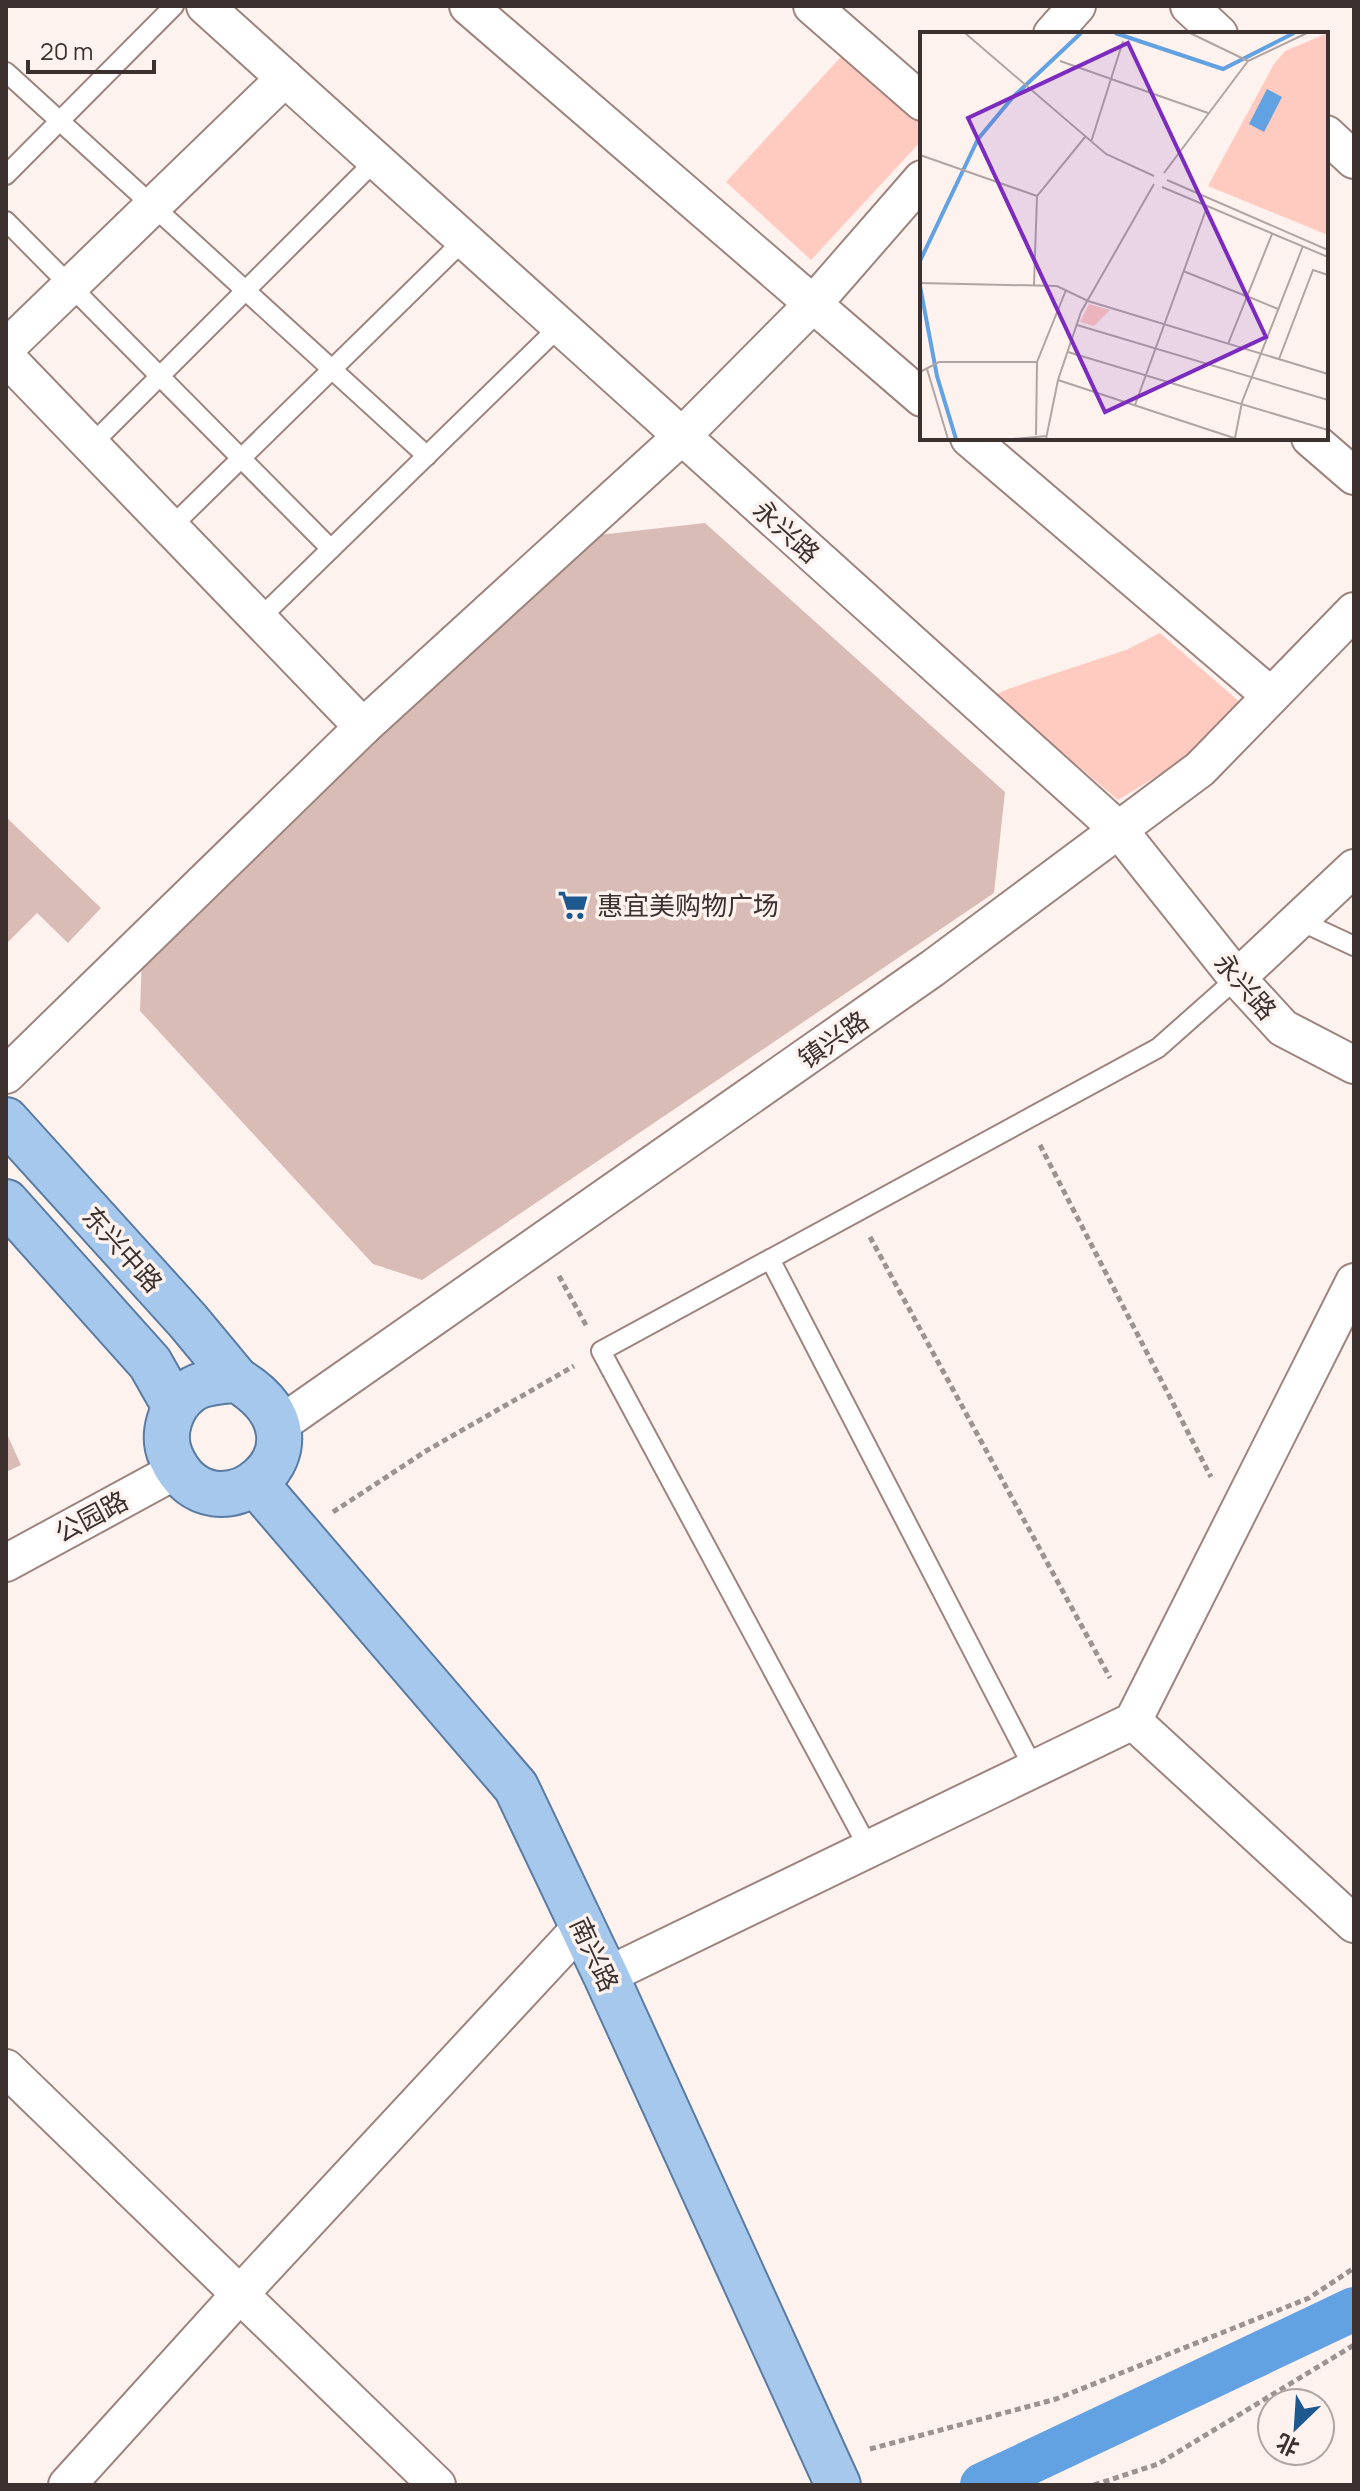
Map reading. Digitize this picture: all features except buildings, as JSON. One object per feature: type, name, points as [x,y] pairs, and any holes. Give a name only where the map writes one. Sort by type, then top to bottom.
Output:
[{"type":"main road","name":"东兴中路","points":[[6,1120],[188,1321],[237,1380]]},
{"type":"main road","points":[[6,1202],[150,1363],[175,1407]]},
{"type":"main road","points":[[237,1380],[269,1405],[278,1426],[279,1447],[271,1468],[256,1484],[235,1493],[214,1493],[193,1485],[177,1470],[168,1450],[167,1427],[175,1407],[190,1391],[211,1383],[237,1380]]},
{"type":"main road","name":"南兴路","points":[[256,1484],[516,1787],[606,1976],[834,2477]]},
{"type":"street","name":"永兴路","points":[[205,6],[1119,830],[1237,978],[1283,1028],[1354,1065]]},
{"type":"street","points":[[468,6],[920,396]]},
{"type":"street","points":[[812,6],[920,100]]},
{"type":"street","points":[[1054,32],[1077,6]]},
{"type":"street","points":[[1189,6],[1217,32]]},
{"type":"street","points":[[6,348],[285,78]]},
{"type":"street","points":[[1328,136],[1354,160]]},
{"type":"street","points":[[6,1075],[363,727],[682,436],[813,304],[920,181]]},
{"type":"street","points":[[6,357],[363,727]]},
{"type":"street","points":[[971,440],[1271,696]]},
{"type":"street","points":[[1312,440],[1354,476]]},
{"type":"street","name":"镇兴路","points":[[278,1426],[933,968],[1200,769],[1354,611]]},
{"type":"street","points":[[1237,978],[1354,868]]},
{"type":"street","points":[[606,1976],[1133,1721],[1354,1282]]},
{"type":"street","name":"公园路","points":[[6,1563],[177,1470]]},
{"type":"street","points":[[1133,1721],[1354,1924]]},
{"type":"street","points":[[67,2485],[582,1926]]},
{"type":"street","points":[[6,2068],[437,2485]]},
{"type":"lane","points":[[6,175],[174,6]]},
{"type":"lane","points":[[6,72],[427,456]]},
{"type":"lane","points":[[91,445],[376,160]]},
{"type":"lane","points":[[6,221],[331,549]]},
{"type":"lane","points":[[171,527],[464,240]]},
{"type":"lane","points":[[259,619],[560,326]]},
{"type":"lane","points":[[1298,920],[1354,946]]},
{"type":"lane","points":[[869,1849],[601,1351],[1158,1048],[1237,978]]},
{"type":"lane","points":[[770,1259],[1034,1769]]},
{"type":"path","points":[[1027,1119],[1234,1521]]},
{"type":"path","points":[[857,1213],[1133,1721]]},
{"type":"path","points":[[299,1535],[426,1451],[601,1351],[540,1244]]},
{"type":"path","points":[[834,2477],[1056,2399],[1309,2298],[1354,2268]]},
{"type":"path","points":[[1094,2485],[1158,2464],[1354,2345]]},
{"type":"shaded area","points":[[850,47],[920,111],[920,142],[811,260],[726,182]]},
{"type":"shaded area","points":[[1160,633],[1242,704],[1195,753],[1118,800],[995,695],[1126,650]]},
{"type":"waterway","points":[[982,2485],[1354,2309]]},
{"type":"place","name":"惠宜美购物广场","points":[[573,905]]}]
